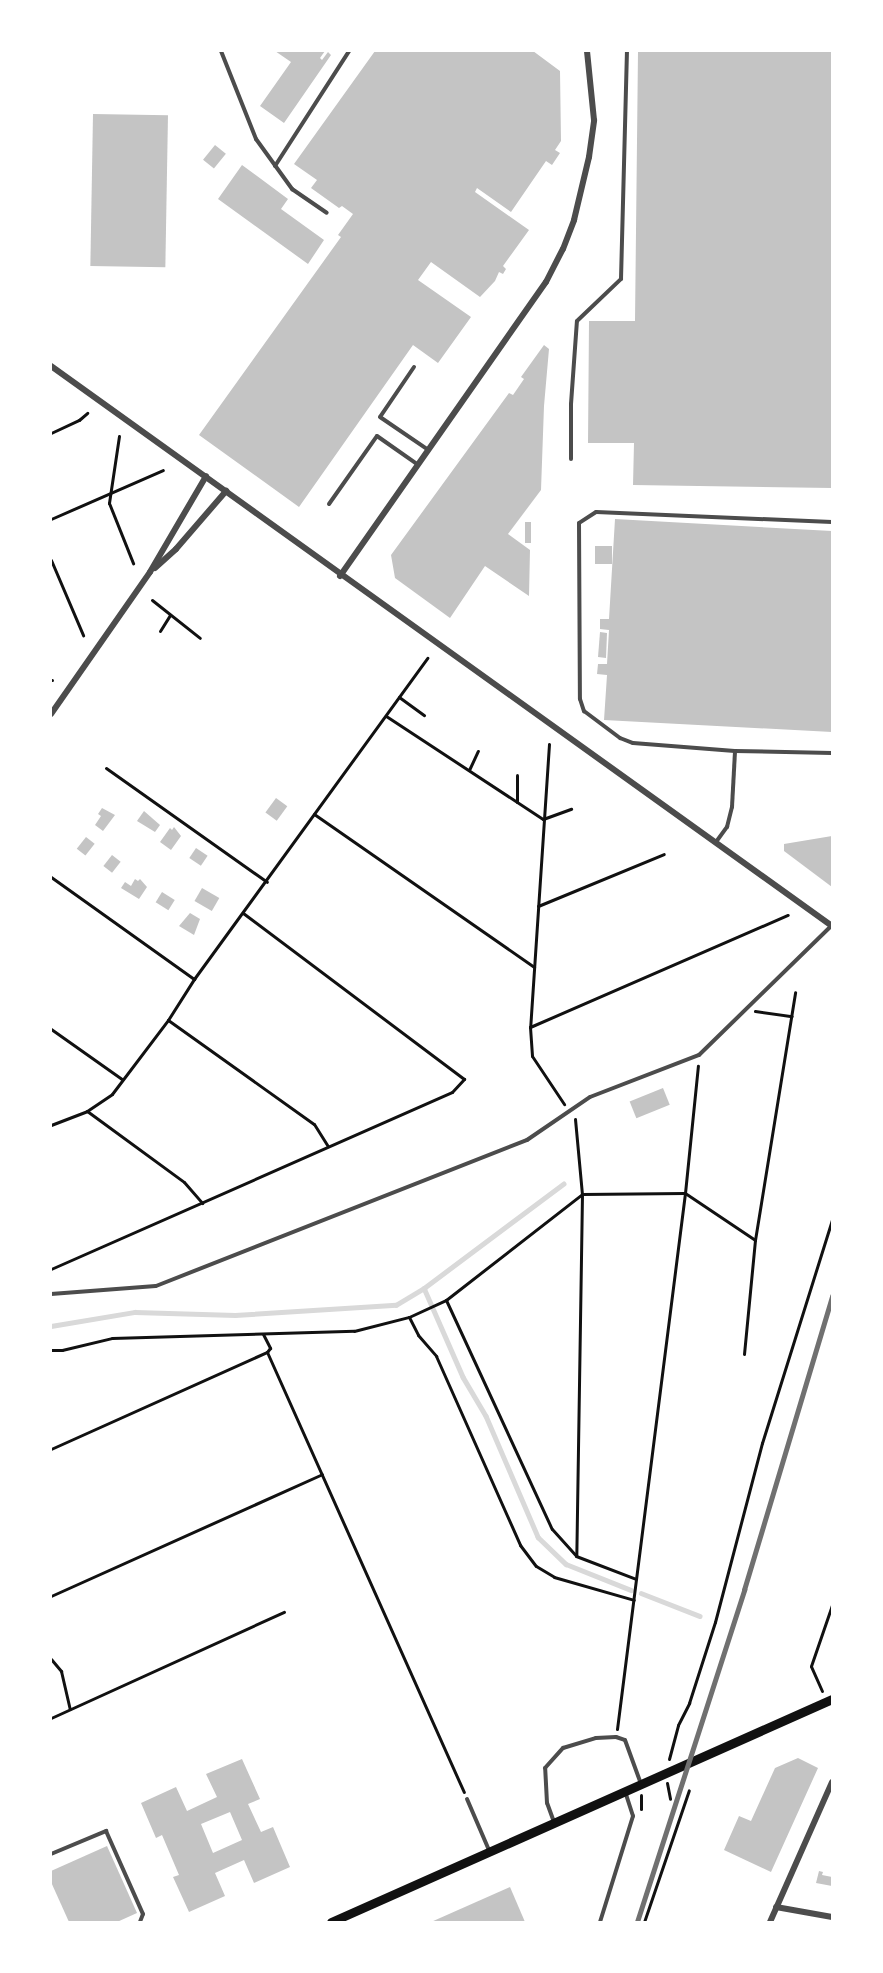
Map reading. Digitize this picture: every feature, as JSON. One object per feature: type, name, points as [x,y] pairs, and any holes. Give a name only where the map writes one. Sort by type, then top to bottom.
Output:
[{"type":"main road","points":[[331,1922],[832,1699]]},
{"type":"street","points":[[340,576],[546,282],[563,249],[574,220],[590,157],[594,120],[587,51]]},
{"type":"street","points":[[51,366],[206,476],[340,576],[831,926]]},
{"type":"street","points":[[51,714],[150,573],[206,476]]},
{"type":"street","points":[[150,573],[176,549],[226,491]]},
{"type":"street","points":[[770,1922],[832,1782]]},
{"type":"street","points":[[776,1907],[832,1917]]},
{"type":"lane","points":[[221,51],[256,140],[292,189],[327,213]]},
{"type":"lane","points":[[275,166],[349,51]]},
{"type":"lane","points":[[571,459],[571,404],[577,321],[621,279],[627,51]]},
{"type":"lane","points":[[414,367],[380,417],[427,449]]},
{"type":"lane","points":[[329,504],[377,436],[417,464]]},
{"type":"lane","points":[[832,522],[596,512],[579,523],[580,699],[584,711],[626,742],[735,752],[832,753]]},
{"type":"lane","points":[[716,842],[727,827],[732,807],[735,752]]},
{"type":"lane","points":[[51,1294],[156,1286],[527,1140],[590,1097],[699,1055],[742,1010],[831,926]]},
{"type":"lane","points":[[554,1822],[547,1803],[545,1768],[562,1748],[596,1738],[616,1737],[625,1740],[641,1784]]},
{"type":"lane","points":[[600,1922],[633,1816],[625,1791]]},
{"type":"lane","points":[[467,1799],[489,1851]]},
{"type":"lane","points":[[51,1854],[106,1831],[143,1914],[140,1922]]},
{"type":"path","points":[[51,433],[87,414]]},
{"type":"path","points":[[119,436],[110,503],[134,563]]},
{"type":"path","points":[[51,519],[163,470]]},
{"type":"path","points":[[51,560],[83,635]]},
{"type":"path","points":[[152,600],[200,639]]},
{"type":"path","points":[[160,631],[170,615]]},
{"type":"path","points":[[51,1125],[87,1111],[111,1094],[168,1020],[194,979],[267,882],[428,658]]},
{"type":"path","points":[[399,697],[424,715]]},
{"type":"path","points":[[386,716],[543,819]]},
{"type":"path","points":[[549,744],[530,1027],[532,1056],[574,1119],[582,1194],[576,1556]]},
{"type":"path","points":[[468,770],[478,751]]},
{"type":"path","points":[[106,768],[267,882]]},
{"type":"path","points":[[517,775],[517,802]]},
{"type":"path","points":[[543,819],[571,809]]},
{"type":"path","points":[[315,814],[534,967]]},
{"type":"path","points":[[538,906],[664,855]]},
{"type":"path","points":[[51,877],[194,979]]},
{"type":"path","points":[[51,1269],[452,1092],[464,1079],[243,913]]},
{"type":"path","points":[[530,1027],[788,915]]},
{"type":"path","points":[[744,1354],[755,1240],[795,992]]},
{"type":"path","points":[[742,1010],[792,1016]]},
{"type":"path","points":[[168,1020],[314,1124],[328,1146]]},
{"type":"path","points":[[51,1029],[122,1079]]},
{"type":"path","points":[[616,1737],[685,1193],[699,1055]]},
{"type":"path","points":[[87,1111],[184,1182],[202,1204]]},
{"type":"path","points":[[51,1350],[112,1338],[354,1330],[409,1317],[446,1300],[582,1194],[685,1193],[755,1240]]},
{"type":"path","points":[[673,1743],[715,1622],[762,1443],[832,1220]]},
{"type":"path","points":[[446,1300],[552,1529],[576,1556],[636,1579]]},
{"type":"path","points":[[409,1317],[418,1335],[436,1356],[520,1545],[536,1566],[554,1577],[634,1600]]},
{"type":"path","points":[[51,1449],[267,1352],[270,1348],[263,1334]]},
{"type":"path","points":[[267,1352],[467,1799]]},
{"type":"path","points":[[51,1596],[322,1474]]},
{"type":"path","points":[[817,1679],[811,1666],[832,1605]]},
{"type":"path","points":[[51,1718],[284,1612]]},
{"type":"path","points":[[51,1659],[61,1671],[70,1709]]},
{"type":"path","points":[[644,1922],[689,1790]]},
{"type":"building","points":[[275,51],[325,51],[320,58],[322,60],[328,52],[331,55],[284,123],[260,106],[291,62]]},
{"type":"building","points":[[375,51],[533,51],[560,71],[561,141],[555,150],[560,153],[552,165],[546,161],[511,212],[477,188],[475,192],[529,230],[503,266],[506,269],[503,274],[499,272],[495,281],[480,297],[431,262],[418,280],[471,317],[438,363],[413,345],[299,507],[199,435],[341,237],[338,235],[353,214],[342,206],[339,208],[311,188],[317,180],[294,164]]},
{"type":"building","points":[[638,51],[832,51],[832,488],[633,485],[634,443],[588,443],[589,321],[635,321]]},
{"type":"building","points":[[93,114],[168,115],[165,267],[90,266]]},
{"type":"building","points":[[215,145],[226,154],[214,169],[203,160]]},
{"type":"building","points":[[242,165],[288,199],[281,209],[324,240],[308,264],[218,199]]},
{"type":"building","points":[[544,345],[549,349],[541,490],[508,534],[530,550],[529,596],[485,566],[450,618],[395,578],[391,555],[509,393],[513,395],[524,379],[521,377]]},
{"type":"building","points":[[615,519],[832,531],[832,732],[604,720],[607,675],[597,674],[598,664],[607,664],[609,630],[600,629],[600,619],[609,619]]},
{"type":"building","points":[[525,522],[531,522],[531,543],[525,543]]},
{"type":"building","points":[[595,546],[612,546],[612,564],[595,564]]},
{"type":"building","points":[[600,632],[607,633],[606,658],[598,657]]},
{"type":"building","points":[[276,798],[287,806],[277,821],[265,813]]},
{"type":"building","points":[[102,808],[115,815],[103,831],[95,825],[101,816],[98,814]]},
{"type":"building","points":[[144,811],[160,825],[155,832],[137,821]]},
{"type":"building","points":[[174,827],[181,836],[171,850],[160,842],[170,828],[172,830]]},
{"type":"building","points":[[832,836],[832,887],[784,851],[784,844]]},
{"type":"building","points":[[86,837],[95,844],[85,856],[77,849]]},
{"type":"building","points":[[196,848],[208,856],[201,866],[189,858]]},
{"type":"building","points":[[112,855],[121,862],[112,873],[103,866]]},
{"type":"building","points":[[135,879],[138,881],[140,879],[147,887],[139,899],[121,888],[125,882],[131,886]]},
{"type":"building","points":[[202,888],[219,898],[212,911],[194,901]]},
{"type":"building","points":[[162,892],[175,900],[168,910],[156,902]]},
{"type":"building","points":[[190,913],[200,919],[194,935],[179,926]]},
{"type":"building","points":[[663,1088],[670,1105],[636,1118],[630,1101]]},
{"type":"building","points":[[798,1758],[818,1768],[771,1872],[724,1850],[739,1816],[751,1821],[775,1768]]},
{"type":"building","points":[[242,1759],[260,1799],[248,1804],[261,1832],[273,1827],[290,1867],[254,1883],[244,1860],[215,1873],[225,1896],[189,1912],[173,1877],[179,1875],[162,1835],[156,1838],[141,1803],[176,1787],[187,1811],[217,1797],[206,1774]],"holes":[[[230,1812],[242,1840],[213,1853],[201,1824]]]},
{"type":"building","points":[[107,1846],[137,1913],[117,1922],[69,1922],[51,1882],[51,1871]]},
{"type":"building","points":[[819,1871],[823,1872],[822,1875],[832,1877],[832,1886],[816,1883]]},
{"type":"building","points":[[510,1887],[525,1922],[431,1922]]},
{"type":"waterway","points":[[51,1326],[135,1312],[235,1315],[396,1305],[424,1288],[563,1184]]},
{"type":"waterway","points":[[424,1288],[463,1377],[486,1416],[538,1537],[566,1564],[631,1590]]},
{"type":"waterway","points":[[641,1593],[700,1616]]},
{"type":"railway","points":[[637,1922],[744,1590],[832,1296]]}]
